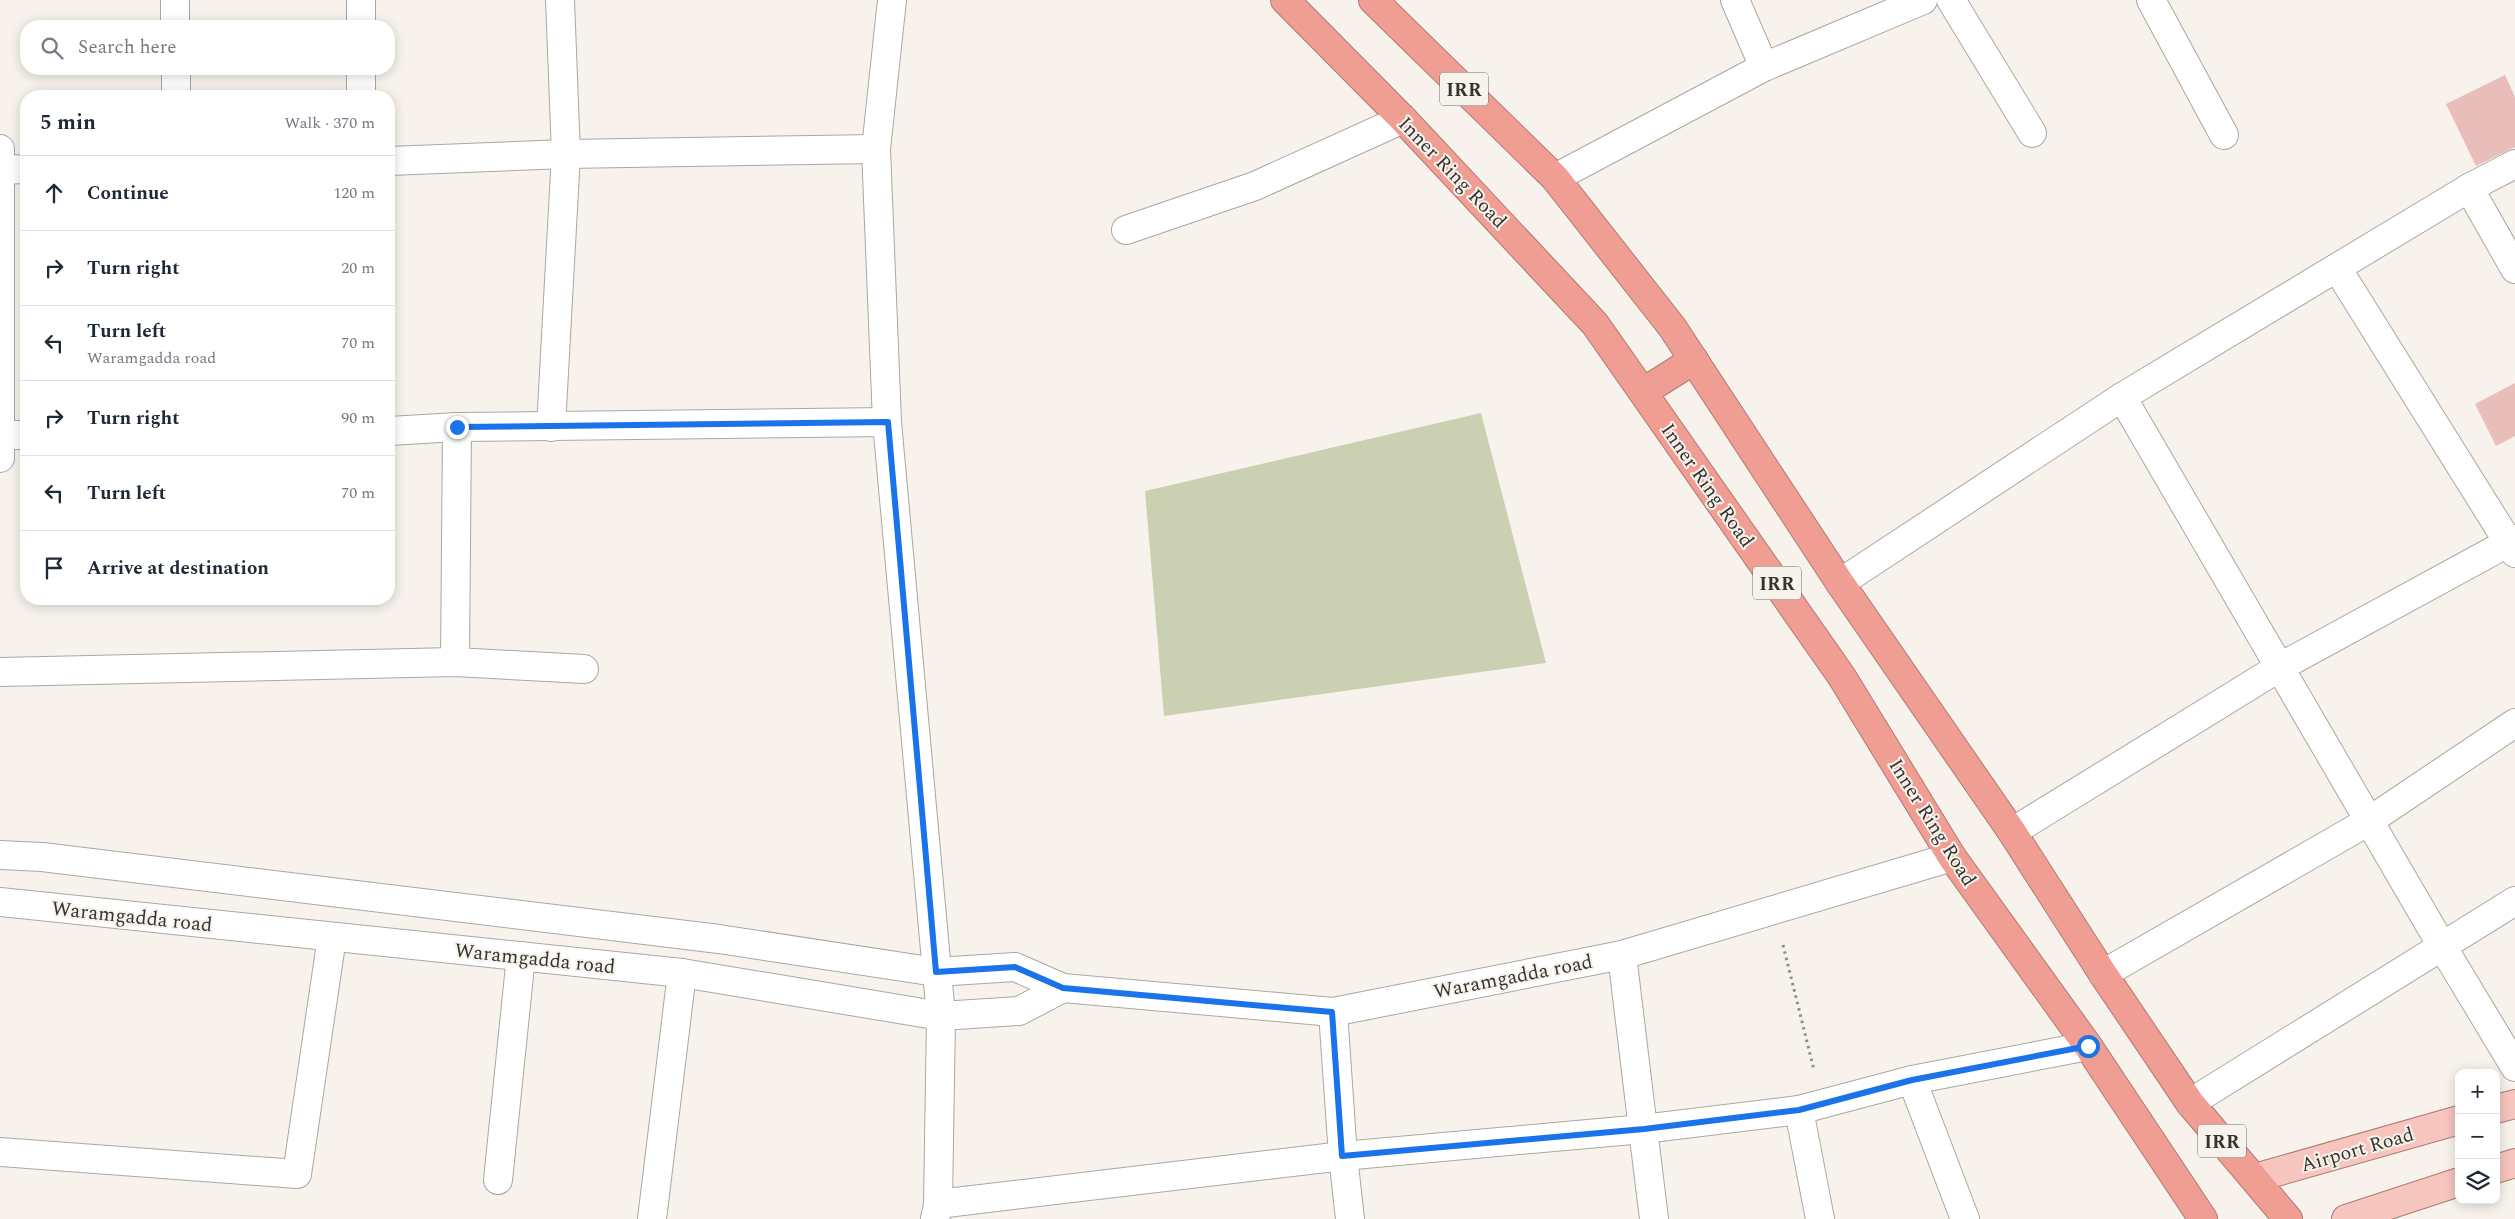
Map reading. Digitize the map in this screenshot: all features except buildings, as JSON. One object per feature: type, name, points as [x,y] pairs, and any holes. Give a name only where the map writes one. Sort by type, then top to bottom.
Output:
[{"type":"highway","name":"Inner Ring Road","points":[[1285,0],[1403,119],[1595,324],[1842,676],[1952,857],[2088,1046],[2203,1219]]},
{"type":"highway","name":"IRR","points":[[1373,0],[1555,178],[1672,326],[1840,583],[2012,832],[2103,974],[2190,1103],[2288,1219]]},
{"type":"highway","points":[[1643,392],[1694,360]]},
{"type":"main road","points":[[2500,1108],[2515,1104]]},
{"type":"main road","name":"Airport Road","points":[[2255,1178],[2455,1121]]},
{"type":"main road","points":[[2500,1168],[2515,1163]]},
{"type":"main road","points":[[2346,1219],[2455,1183]]},
{"type":"street","points":[[175,0],[175,20]]},
{"type":"street","points":[[361,20],[362,0]]},
{"type":"street","points":[[551,427],[566,154],[560,0]]},
{"type":"street","points":[[892,0],[876,149],[888,422],[941,1016],[937,1211],[1342,1156],[1644,1129],[1811,1107],[1912,1080],[2088,1046]]},
{"type":"street","points":[[1736,0],[1764,67]]},
{"type":"street","points":[[1555,178],[1764,67],[1923,0]]},
{"type":"street","points":[[1951,0],[2032,133]]},
{"type":"street","points":[[2151,0],[2224,135]]},
{"type":"street","points":[[176,75],[176,90]]},
{"type":"street","points":[[361,75],[361,90]]},
{"type":"street","points":[[1126,230],[1255,186],[1403,119]]},
{"type":"street","points":[[395,161],[566,154],[876,149]]},
{"type":"street","points":[[7,441],[9,162]]},
{"type":"street","points":[[1840,583],[2122,397],[2469,188],[2515,164]]},
{"type":"street","points":[[2469,188],[2515,269]]},
{"type":"street","points":[[2012,832],[2280,667],[2513,545],[2337,268]]},
{"type":"street","points":[[2122,397],[2368,821],[2515,1067]]},
{"type":"street","points":[[395,431],[457,427],[888,422]]},
{"type":"street","points":[[455,662],[457,427]]},
{"type":"street","points":[[0,672],[455,662],[584,669]]},
{"type":"street","points":[[2103,974],[2368,821],[2515,723]]},
{"type":"street","name":"Waramgadda road","points":[[0,855],[42,857],[709,938],[936,972],[1015,967],[1063,988],[1332,1012],[1622,955],[1952,857]]},
{"type":"street","points":[[2190,1103],[2515,901]]},
{"type":"street","name":"Waramgadda road","points":[[0,902],[682,973],[941,1016],[1019,1011],[1063,988]]},
{"type":"street","points":[[0,1152],[297,1174],[332,936]]},
{"type":"street","points":[[1622,955],[1654,1219]]},
{"type":"street","points":[[498,1180],[521,956]]},
{"type":"street","points":[[652,1219],[682,973]]},
{"type":"street","points":[[1332,1012],[1342,1156],[1350,1219]]},
{"type":"street","points":[[1912,1080],[1965,1219]]},
{"type":"street","points":[[1811,1107],[1820,1219]]},
{"type":"path","points":[[1774,910],[1811,1107]]},
{"type":"green space","points":[[1481,413],[1546,663],[1164,716],[1145,491]]},
{"type":"route","points":[[457,427],[888,422],[936,972],[1015,967],[1063,988],[1332,1012],[1342,1156],[1644,1129],[1799,1110],[1912,1080],[2088,1046]]}]
